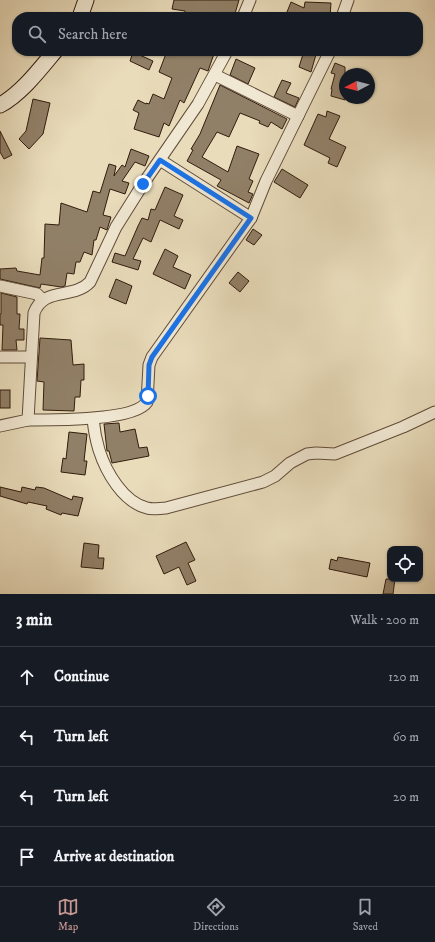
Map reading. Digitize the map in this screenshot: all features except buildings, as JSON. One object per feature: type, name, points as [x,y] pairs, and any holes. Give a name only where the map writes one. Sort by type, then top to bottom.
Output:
[{"type":"main road","points":[[82,12],[86,0]]},
{"type":"main road","points":[[0,105],[6,102],[30,81],[51,56]]},
{"type":"street","points":[[245,12],[250,0]]},
{"type":"street","points":[[344,12],[348,0]]},
{"type":"street","points":[[28,420],[34,313],[36,307],[43,300],[55,295],[78,291],[90,282],[116,227],[198,104],[224,56]]},
{"type":"street","points":[[0,426],[28,420],[93,419],[116,415],[141,408],[145,405],[148,396],[149,365],[152,357],[251,218],[266,181],[328,56]]},
{"type":"street","points":[[215,75],[298,116]]},
{"type":"street","points":[[160,160],[251,218]]},
{"type":"street","points":[[0,286],[37,294],[43,300]]},
{"type":"street","points":[[0,357],[32,357]]},
{"type":"street","points":[[93,419],[98,448],[102,460],[113,479],[125,494],[135,503],[155,509],[166,508],[264,482],[275,476],[290,463],[307,454],[335,454],[403,427],[435,412]]},
{"type":"route","points":[[143,184],[160,160],[251,218],[150,360],[148,396]]}]
